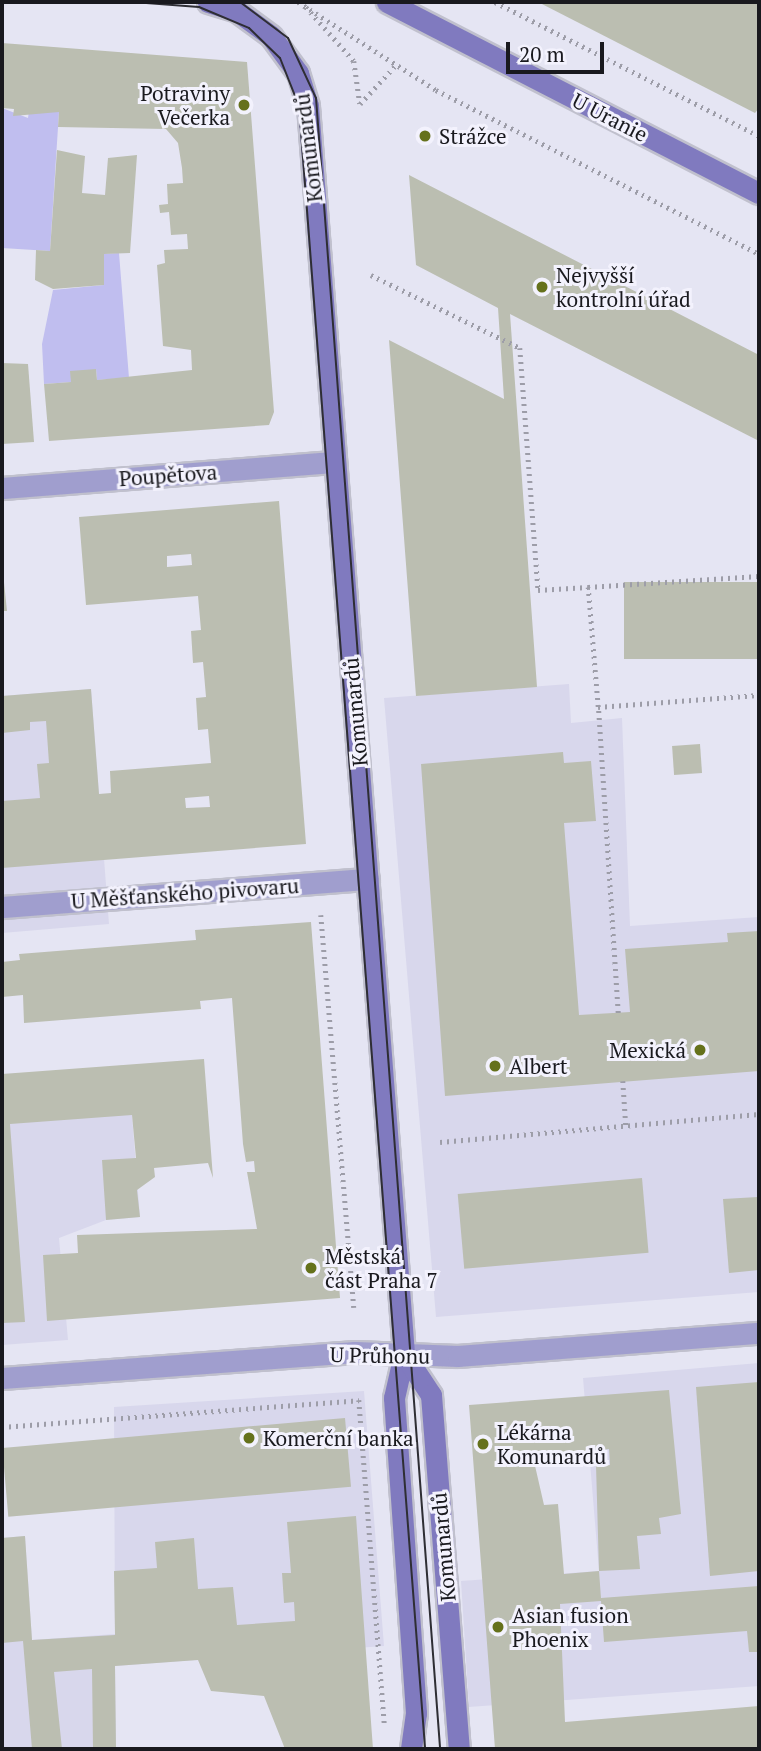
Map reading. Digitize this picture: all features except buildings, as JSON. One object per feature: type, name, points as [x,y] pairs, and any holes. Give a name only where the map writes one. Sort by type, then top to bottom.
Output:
[{"type":"street","name":"Komunardů","points":[[208,2],[256,23],[298,73],[308,106],[404,1354],[394,1398],[416,1713],[411,1749]]},
{"type":"street","name":"U Uranie","points":[[387,2],[759,193]]},
{"type":"street","name":"Poupětova","points":[[2,488],[335,462]]},
{"type":"street","name":"U Měšťanského pivovaru","points":[[2,907],[368,879]]},
{"type":"street","name":"U Průhonu","points":[[2,1378],[404,1354],[458,1356],[759,1334]]},
{"type":"street","name":"Komunardů","points":[[404,1354],[431,1395],[459,1749]]},
{"type":"path","points":[[495,2],[757,135],[759,126]]},
{"type":"path","points":[[302,3],[354,61],[360,104],[395,66]]},
{"type":"path","points":[[302,3],[395,66],[759,254]]},
{"type":"path","points":[[371,275],[520,348],[538,590],[759,576]]},
{"type":"path","points":[[588,587],[618,1013]]},
{"type":"path","points":[[598,707],[759,695]]},
{"type":"path","points":[[321,915],[354,1308]]},
{"type":"path","points":[[623,1081],[626,1126]]},
{"type":"path","points":[[440,1142],[759,1114]]},
{"type":"path","points":[[2,1427],[359,1400],[386,1736]]},
{"type":"shaded area","points":[[2,108],[28,118],[29,111],[59,112],[50,251],[2,248]]},
{"type":"shaded area","points":[[119,253],[129,378],[97,380],[96,369],[71,382],[44,384],[42,344],[53,290],[104,285],[104,254]]},
{"type":"shaded area","points":[[569,684],[571,723],[622,718],[630,926],[759,917],[759,1292],[436,1317],[384,698]]},
{"type":"shaded area","points":[[91,689],[109,924],[2,933],[2,696]]},
{"type":"shaded area","points":[[128,1065],[140,1217],[106,1220],[59,1238],[68,1340],[2,1345],[2,1076]]},
{"type":"shaded area","points":[[759,1363],[759,1686],[469,1707],[461,1581],[599,1571],[583,1378]]},
{"type":"shaded area","points":[[364,1391],[384,1646],[115,1666],[116,1749],[2,1749],[2,1538],[25,1536],[32,1640],[115,1634],[114,1407]]},
{"type":"tram line","points":[[133,2],[199,7],[249,28],[280,58],[299,106],[425,1749]]},
{"type":"tram line","points":[[240,2],[288,38],[316,98],[440,1749]]},
{"type":"place","name":"Potraviny Večerka","points":[[244,105]]},
{"type":"place","name":"Strážce","points":[[425,136]]},
{"type":"place","name":"Nejvyšší kontrolní úřad","points":[[542,287]]},
{"type":"place","name":"Mexická","points":[[700,1050]]},
{"type":"place","name":"Albert","points":[[495,1066]]},
{"type":"place","name":"Městská část Praha 7","points":[[311,1268]]},
{"type":"place","name":"Komerční banka","points":[[249,1438]]},
{"type":"place","name":"Lékárna Komunardů","points":[[483,1444]]},
{"type":"place","name":"Asian fusion Phoenix","points":[[498,1627]]}]
